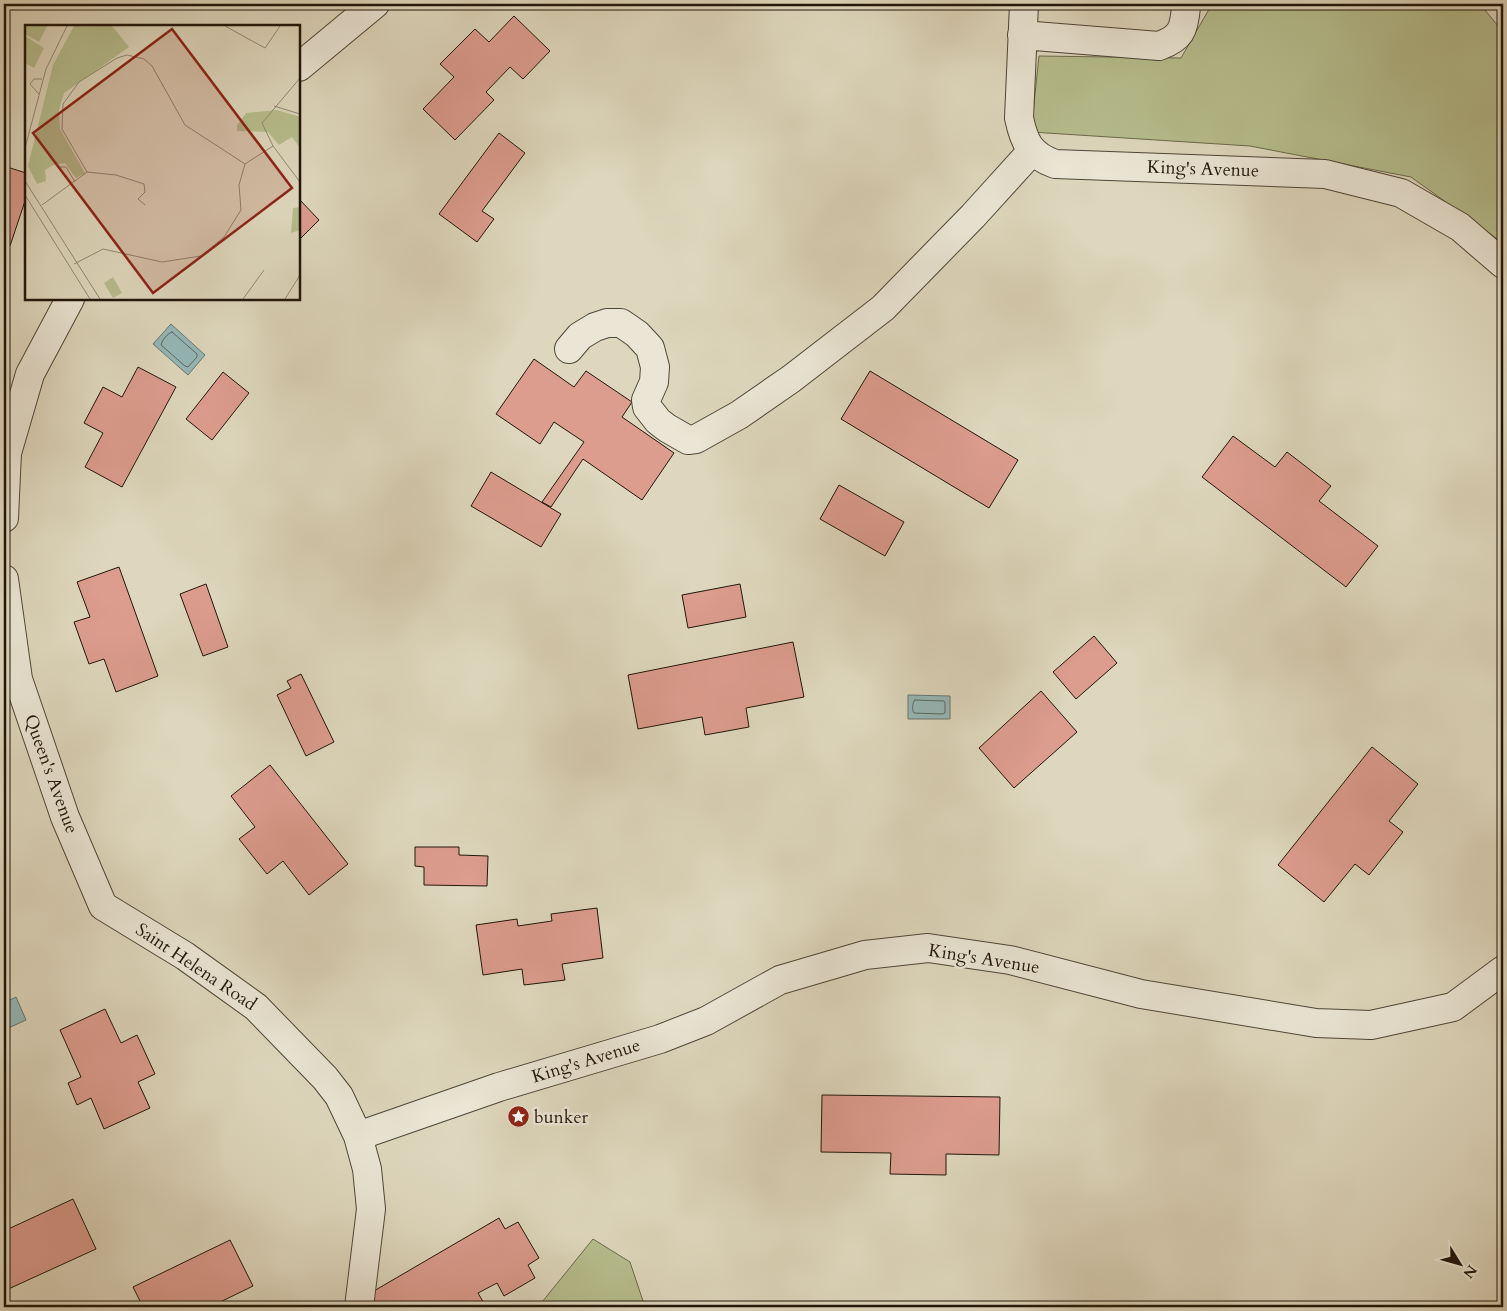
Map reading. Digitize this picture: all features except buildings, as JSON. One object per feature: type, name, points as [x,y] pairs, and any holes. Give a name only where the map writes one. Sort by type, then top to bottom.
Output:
[{"type":"street","points":[[300,66],[375,4]]},
{"type":"street","points":[[569,349],[580,336],[595,327],[607,323],[620,323],[637,334],[650,348],[655,366],[654,382],[646,400],[646,407],[658,421],[688,440],[696,439],[739,415],[791,379],[883,308],[973,216],[1032,151],[1022,135],[1019,118],[1024,4]]},
{"type":"street","points":[[1022,35],[1159,46],[1172,41],[1184,26],[1186,7]]},
{"type":"street","name":"King's Avenue","points":[[1032,151],[1044,160],[1055,164],[1325,174],[1401,193],[1460,227],[1503,264]]},
{"type":"street","points":[[4,518],[7,454],[30,374],[69,300]]},
{"type":"street","name":"Queen's Avenue","points":[[4,580],[18,678],[65,817],[103,906]]},
{"type":"street","name":"Saint Helena Road","points":[[103,906],[185,956],[256,1007],[325,1078],[339,1096],[358,1136],[367,1169],[371,1209],[360,1307]]},
{"type":"street","name":"King's Avenue","points":[[358,1136],[500,1087],[660,1038],[706,1021],[780,980],[865,956],[928,948],[1010,960],[1141,994],[1316,1023],[1371,1025],[1453,1007],[1503,970]]},
{"type":"green space","points":[[1212,4],[1480,4],[1503,32],[1503,243],[1411,177],[1250,146],[1031,132],[1039,56],[1181,58]]},
{"type":"green space","points":[[593,1239],[630,1262],[645,1307],[538,1307]]},
{"type":"water","points":[[171,324],[205,355],[188,375],[153,344]]},
{"type":"water","points":[[908,695],[950,696],[950,719],[908,719]]},
{"type":"water","points":[[16,997],[26,1020],[4,1030],[4,1003]]},
{"type":"place","name":"bunker","points":[[518,1117]]}]
